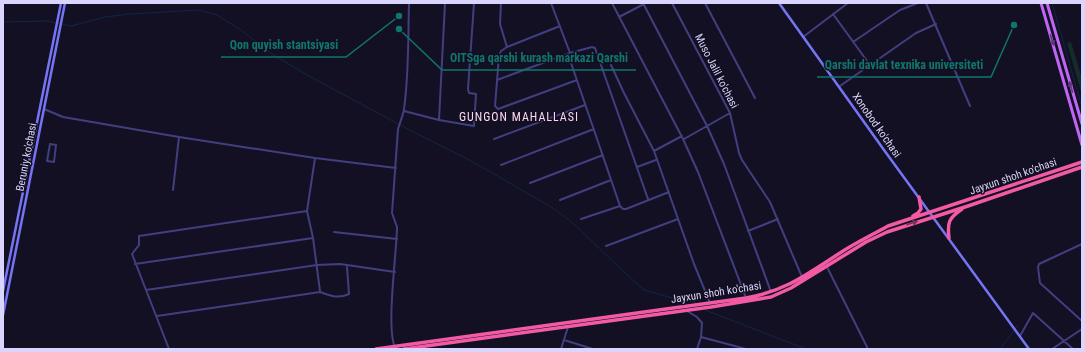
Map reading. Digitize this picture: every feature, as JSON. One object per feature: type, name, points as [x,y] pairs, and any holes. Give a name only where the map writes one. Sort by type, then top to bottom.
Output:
[{"type":"highway","name":"Jayxun shoh ko'chasi","points":[[404,349],[686,310],[771,293],[803,278],[864,238],[888,226],[1082,162]]},
{"type":"highway","name":"Jayxun shoh ko'chasi","points":[[376,349],[395,348],[692,305],[710,305],[771,297],[791,288],[866,242],[887,232],[1082,167]]},
{"type":"highway","points":[[903,221],[918,213],[921,209],[919,197]]},
{"type":"highway","points":[[949,238],[948,226],[951,218],[968,206]]},
{"type":"main road","name":"Beruniy ko'chasi","points":[[3,292],[61,3]]},
{"type":"main road","name":"Beruniy ko'chasi","points":[[3,315],[65,3]]},
{"type":"main road","name":"Xonobod ko'chasi","points":[[779,3],[1029,349]]},
{"type":"main road","points":[[1041,3],[1082,145]]},
{"type":"main road","points":[[1046,3],[1082,124]]},
{"type":"main road","points":[[28,164],[32,165]]},
{"type":"street","points":[[395,348],[391,334],[391,318],[397,227],[392,213],[398,130],[400,119],[404,111],[406,88],[409,3]]},
{"type":"street","points":[[439,120],[445,3]]},
{"type":"street","points":[[404,111],[439,120],[474,126],[476,94],[469,93],[468,89],[474,3]]},
{"type":"street","points":[[501,3],[500,24],[507,47]]},
{"type":"street","points":[[551,3],[570,53],[570,60],[620,206],[623,209],[626,209],[648,199],[669,192]]},
{"type":"street","points":[[612,3],[682,136],[698,172],[746,298]]},
{"type":"street","name":"Muso Jalil ko'chasi","points":[[672,3],[730,113],[742,160],[766,194],[803,278]]},
{"type":"street","points":[[705,3],[755,98]]},
{"type":"street","points":[[803,37],[848,3]]},
{"type":"street","points":[[853,42],[900,10],[918,3]]},
{"type":"street","points":[[926,3],[970,106]]},
{"type":"street","points":[[619,17],[644,4],[707,126],[724,164],[771,293]]},
{"type":"street","points":[[833,14],[870,65]]},
{"type":"street","points":[[840,86],[916,33],[936,24]]},
{"type":"street","points":[[560,26],[507,47],[501,52],[499,56],[494,106],[498,109],[577,80]]},
{"type":"street","points":[[497,80],[570,53],[592,47],[595,48],[648,199]]},
{"type":"street","points":[[611,65],[654,151],[710,305]]},
{"type":"street","points":[[494,139],[585,105]]},
{"type":"street","points":[[44,109],[63,117],[179,138],[396,168]]},
{"type":"street","points":[[683,139],[730,113]]},
{"type":"street","points":[[501,165],[594,129]]},
{"type":"street","points":[[654,151],[682,136]]},
{"type":"street","points":[[173,190],[179,138]]},
{"type":"street","points":[[50,144],[56,145],[54,162],[47,160],[50,144]]},
{"type":"street","points":[[530,183],[603,154]]},
{"type":"street","points":[[315,158],[307,211],[313,238],[320,292]]},
{"type":"street","points":[[637,167],[656,160]]},
{"type":"street","points":[[560,200],[611,180]]},
{"type":"street","points":[[581,219],[620,206]]},
{"type":"street","points":[[170,349],[132,254],[139,245],[139,236],[307,211]]},
{"type":"street","points":[[606,246],[678,219]]},
{"type":"street","points":[[748,231],[778,219]]},
{"type":"street","points":[[334,232],[397,239]]},
{"type":"street","points":[[135,264],[313,238]]},
{"type":"street","points":[[1082,244],[1039,264],[1038,267],[1040,283],[1082,321]]},
{"type":"street","points":[[146,290],[317,265],[340,264],[395,272]]},
{"type":"street","points":[[157,316],[320,292],[334,297],[349,294],[347,266]]},
{"type":"street","points":[[826,266],[868,349]]},
{"type":"street","points":[[686,310],[697,317],[702,323],[701,337],[697,349]]},
{"type":"street","points":[[1020,336],[1033,313],[1035,313],[1073,349]]},
{"type":"street","points":[[561,349],[568,327]]},
{"type":"street","points":[[1052,349],[1082,329]]},
{"type":"street","points":[[701,337],[746,349]]},
{"type":"street","points":[[564,340],[593,349]]},
{"type":"green space","points":[[1071,42],[1082,79],[1082,95],[1067,43]]},
{"type":"waterway","points":[[1052,3],[1082,107]]},
{"type":"waterway","points":[[3,22],[47,21],[71,26],[105,17],[129,14],[199,10],[217,15],[241,30],[272,54],[307,75],[473,162],[553,208],[573,223],[644,290],[683,301],[693,301],[696,303]]},
{"type":"waterway","points":[[705,310],[806,349]]},
{"type":"waterway","points":[[1000,349],[1018,325]]},
{"type":"place","name":"Qon quyish stantsiyasi","points":[[399,16]]},
{"type":"place","name":"Qarshi davlat texnika universiteti","points":[[1014,25]]},
{"type":"place","name":"OITSga qarshi kurash markazi Qarshi","points":[[399,29]]},
{"type":"district","name":"GUNGON MAHALLASI","points":[[519,117]]}]
